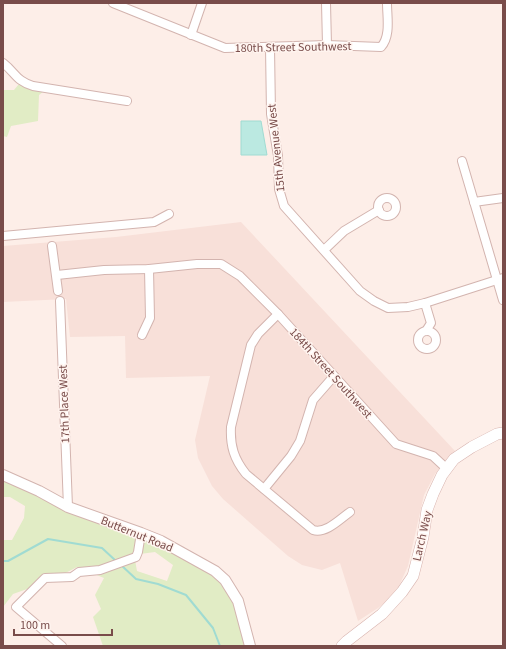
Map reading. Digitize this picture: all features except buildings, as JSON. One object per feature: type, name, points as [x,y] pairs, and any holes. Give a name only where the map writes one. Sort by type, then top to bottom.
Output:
[{"type":"main road","name":"Larch Way","points":[[342,646],[382,614],[402,592],[413,576],[433,494],[454,459],[472,447],[497,434],[503,433]]},
{"type":"street","name":"180th Street Southwest","points":[[113,3],[225,48],[327,45],[381,46],[387,35],[387,3]]},
{"type":"street","points":[[191,35],[202,3]]},
{"type":"street","points":[[326,3],[327,45]]},
{"type":"street","name":"15th Avenue West","points":[[270,47],[271,114],[278,156],[279,188],[284,206],[360,290],[388,308],[408,307],[500,279]]},
{"type":"street","points":[[3,63],[18,79],[33,86],[127,101]]},
{"type":"street","points":[[462,161],[500,279],[503,300]]},
{"type":"street","points":[[474,202],[494,198],[503,198]]},
{"type":"street","points":[[324,250],[344,231],[379,210]]},
{"type":"street","points":[[3,236],[154,222],[169,214]]},
{"type":"street","points":[[52,246],[58,291]]},
{"type":"street","name":"184th Street Southwest","points":[[149,269],[197,264],[221,264],[240,276],[278,314],[396,444],[433,456],[447,469]]},
{"type":"street","points":[[57,275],[104,270],[149,269],[150,318],[142,335]]},
{"type":"street","name":"17th Place West","points":[[60,301],[68,507]]},
{"type":"street","points":[[425,303],[431,323],[426,331]]},
{"type":"street","points":[[278,314],[258,334],[251,345],[231,427],[230,439],[238,463],[246,474],[310,528],[317,531],[324,530],[350,512]]},
{"type":"street","points":[[264,489],[291,456],[300,442],[313,400],[334,376]]},
{"type":"street","name":"Butternut Road","points":[[3,475],[39,491],[68,507],[161,541],[215,571],[225,580],[234,593],[240,608],[250,646]]},
{"type":"street","points":[[62,646],[16,607],[45,578],[72,577],[79,572],[110,568],[136,557],[141,533]]},
{"type":"shaded area","points":[[241,222],[455,451],[435,474],[424,495],[408,566],[399,586],[389,599],[358,621],[340,563],[322,570],[302,565],[288,556],[223,499],[212,486],[198,458],[195,440],[210,376],[126,378],[125,336],[70,337],[66,299],[3,302],[3,246],[116,237]]},
{"type":"green space","points":[[19,84],[27,88],[44,91],[39,95],[38,121],[11,126],[7,137],[3,136],[3,90],[14,90]]},
{"type":"green space","points":[[3,478],[136,533],[212,573],[238,606],[245,646],[103,646],[93,617],[101,609],[95,595],[104,578],[77,567],[50,581],[13,594],[3,607],[3,540],[12,540],[24,518],[25,506],[10,497],[3,497]],"holes":[[[155,552],[173,565],[167,581],[137,571],[135,560],[140,554]]]},
{"type":"water","points":[[241,121],[261,121],[267,155],[241,155]]},
{"type":"waterway","points":[[3,561],[8,561],[48,539],[102,548],[116,561]]},
{"type":"waterway","points":[[121,565],[136,579],[158,584],[186,595],[213,628],[220,646]]}]
